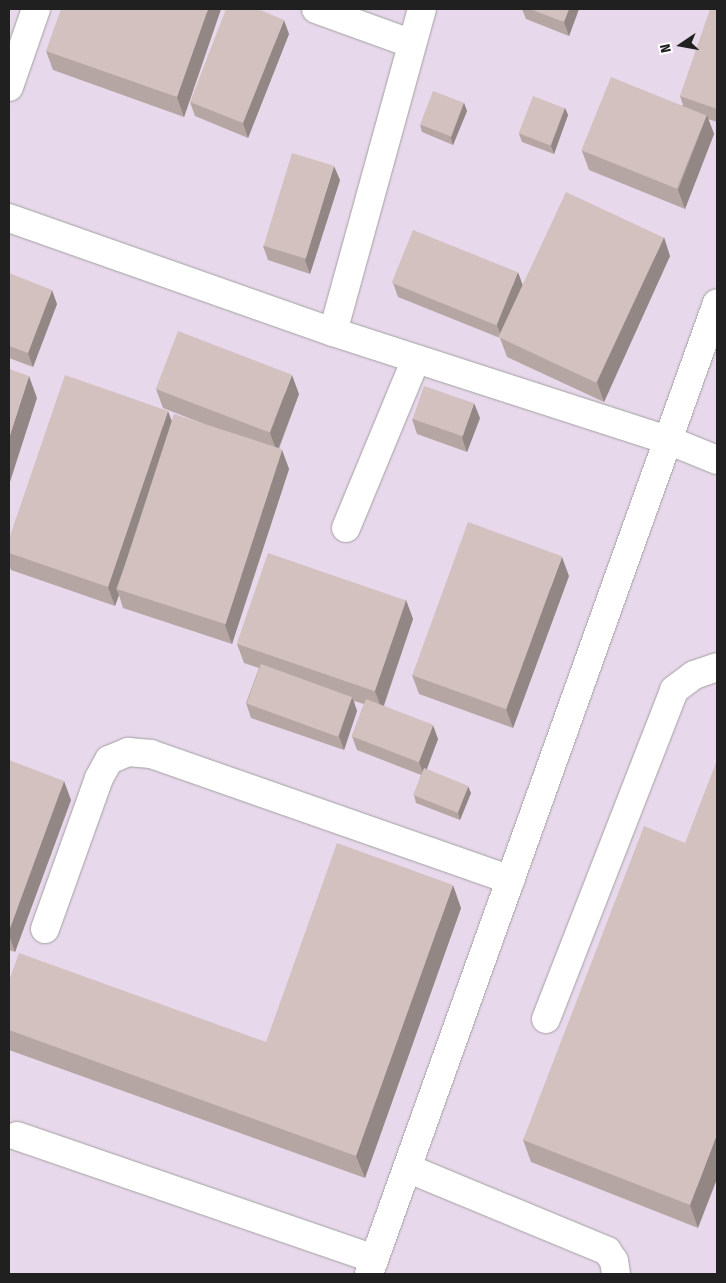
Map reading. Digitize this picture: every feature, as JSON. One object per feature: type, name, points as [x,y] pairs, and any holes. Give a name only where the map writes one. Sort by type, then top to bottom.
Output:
[{"type":"street","points":[[9,87],[36,9]]},
{"type":"street","points":[[316,9],[410,42]]},
{"type":"street","points":[[333,332],[410,42],[422,9]]},
{"type":"street","points":[[9,218],[333,332],[668,440],[717,460]]},
{"type":"street","points":[[17,1136],[372,1267],[717,303]]},
{"type":"street","points":[[346,528],[416,358]]},
{"type":"street","points":[[546,1019],[674,690],[694,675],[717,667]]},
{"type":"street","points":[[45,929],[99,778],[109,760],[128,752],[151,754],[510,880]]},
{"type":"street","points":[[407,1168],[607,1251],[614,1261],[616,1274]]},
{"type":"shaded area","points":[[9,9],[717,9],[717,1274],[9,1274]]},
{"type":"building","points":[[61,9],[208,9],[177,97],[46,51]]},
{"type":"building","points":[[226,9],[258,9],[284,20],[243,123],[190,102]]},
{"type":"building","points":[[530,9],[569,9],[564,22]]},
{"type":"building","points":[[710,9],[717,9],[717,109],[680,96]]},
{"type":"building","points":[[611,77],[706,116],[677,189],[581,150]]},
{"type":"building","points":[[433,91],[464,103],[451,136],[420,125]]},
{"type":"building","points":[[533,96],[565,108],[550,146],[519,133]]},
{"type":"building","points":[[292,153],[334,166],[306,259],[264,246]]},
{"type":"building","points":[[566,192],[664,238],[596,383],[498,337]]},
{"type":"building","points":[[413,230],[518,272],[496,325],[392,283]]},
{"type":"building","points":[[9,273],[52,290],[28,353],[9,346]]},
{"type":"building","points":[[178,331],[292,375],[270,433],[156,389]]},
{"type":"building","points":[[9,369],[29,376],[9,438]]},
{"type":"building","points":[[65,375],[168,411],[108,587],[9,553],[9,539]]},
{"type":"building","points":[[424,386],[474,403],[463,436],[413,419]]},
{"type":"building","points":[[174,414],[282,449],[226,624],[117,589]]},
{"type":"building","points":[[468,522],[562,556],[506,709],[412,675]]},
{"type":"building","points":[[268,553],[406,601],[375,691],[237,644]]},
{"type":"building","points":[[261,664],[352,697],[338,737],[247,703]]},
{"type":"building","points":[[366,699],[433,725],[419,762],[352,736]]},
{"type":"building","points":[[9,760],[64,781],[9,931]]},
{"type":"building","points":[[717,760],[717,1134],[690,1205],[523,1140],[644,826],[685,843]]},
{"type":"building","points":[[424,768],[469,786],[458,813],[413,795]]},
{"type":"building","points":[[337,843],[453,885],[356,1156],[9,1030],[9,981],[19,953],[266,1042]]}]
